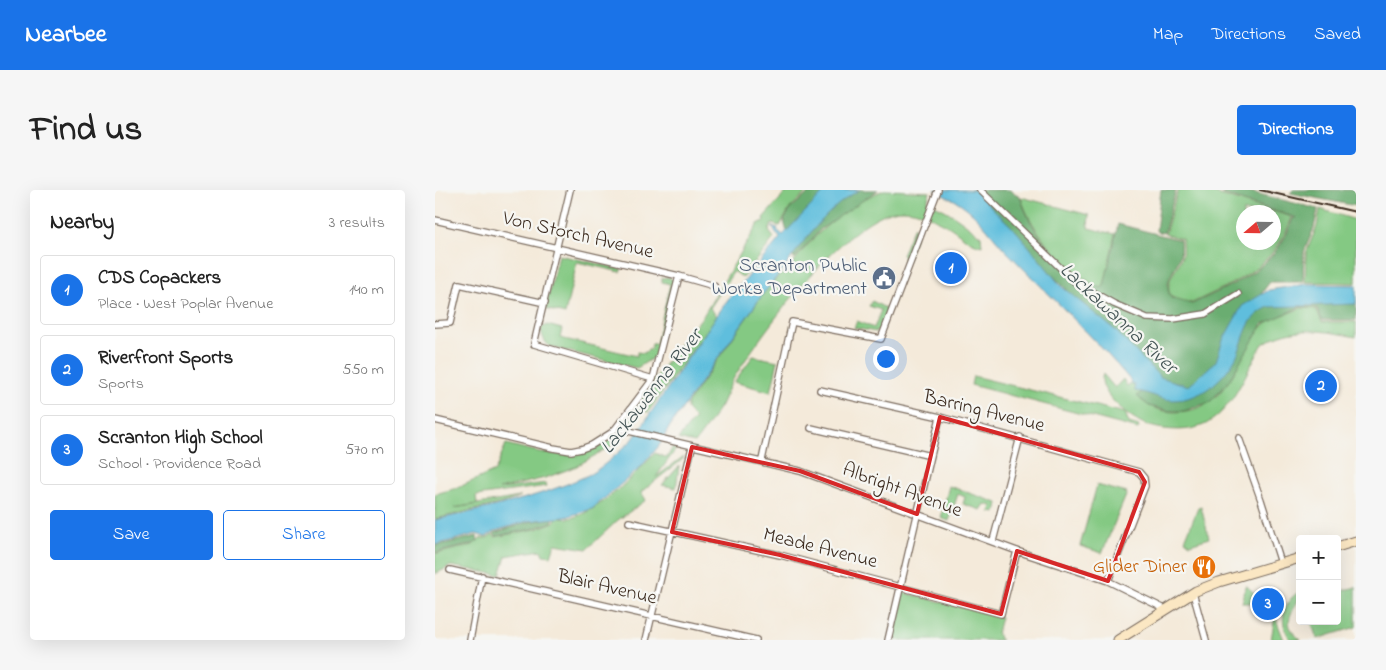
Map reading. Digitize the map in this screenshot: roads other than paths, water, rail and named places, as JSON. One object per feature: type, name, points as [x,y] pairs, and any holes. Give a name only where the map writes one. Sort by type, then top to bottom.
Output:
[{"type":"main road","points":[[1341,546],[1356,541]]},
{"type":"main road","points":[[1121,639],[1193,593],[1219,582],[1296,559]]},
{"type":"street","points":[[570,190],[535,344],[653,379]]},
{"type":"street","points":[[762,460],[792,322],[881,339],[938,190]]},
{"type":"street","points":[[980,190],[1075,282],[1114,304],[1147,318],[1173,320],[1205,314],[1238,294]]},
{"type":"street","name":"Von Storch Avenue","points":[[435,220],[679,276],[714,286]]},
{"type":"street","points":[[435,420],[571,451],[592,445],[616,428],[653,379],[679,276]]},
{"type":"street","points":[[435,324],[450,323],[459,284],[545,303]]},
{"type":"street","name":"Barring Avenue","points":[[820,390],[1020,437],[1139,472],[1144,478],[1145,486],[1108,581]]},
{"type":"street","points":[[888,640],[940,417]]},
{"type":"street","name":"Albright Avenue","points":[[616,428],[692,447],[762,460],[800,471],[1108,581],[1167,610]]},
{"type":"street","points":[[811,428],[931,456]]},
{"type":"street","points":[[993,541],[1020,437]]},
{"type":"street","points":[[1239,438],[1281,564]]},
{"type":"street","points":[[646,640],[692,447]]},
{"type":"street","name":"Meade Avenue","points":[[629,522],[780,555],[1001,614],[1017,550]]},
{"type":"street","name":"Blair Avenue","points":[[450,570],[756,640]]},
{"type":"street","points":[[470,640],[482,576]]},
{"type":"street","points":[[1193,593],[1206,640]]},
{"type":"water","points":[[826,190],[860,190],[849,196],[828,213],[800,246],[785,267],[786,269],[783,269],[763,294],[670,426],[659,446],[640,468],[592,509],[566,517],[528,521],[495,531],[486,537],[476,534],[435,545],[435,520],[473,512],[548,491],[590,474],[616,455],[633,439],[737,286],[742,284],[780,238],[772,227],[778,228],[777,230],[783,235]]},
{"type":"water","points":[[935,190],[974,190],[1018,233],[1061,286],[1115,330],[1160,377],[1189,386],[1216,361],[1223,340],[1242,306],[1269,290],[1307,284],[1356,285],[1356,304],[1269,307],[1254,317],[1235,359],[1217,382],[1192,397],[1173,400],[1164,399],[1135,391],[1134,385],[1130,384],[1131,381],[1102,348],[1009,254],[974,215],[958,202]]},
{"type":"railway","points":[[1260,190],[1356,212]]},
{"type":"place","name":"CDS Copackers","points":[[951,268]]},
{"type":"place","name":"Scranton Public Works Department","points":[[884,278]]},
{"type":"place","name":"Riverfront Sports","points":[[1321,386]]},
{"type":"place","name":"Glider Diner","points":[[1204,567]]},
{"type":"place","name":"Scranton High School","points":[[1268,604]]},
{"type":"water label","name":"Lackawanna River","points":[[1118,319]]},
{"type":"water label","name":"Lackawanna River","points":[[652,392]]}]
